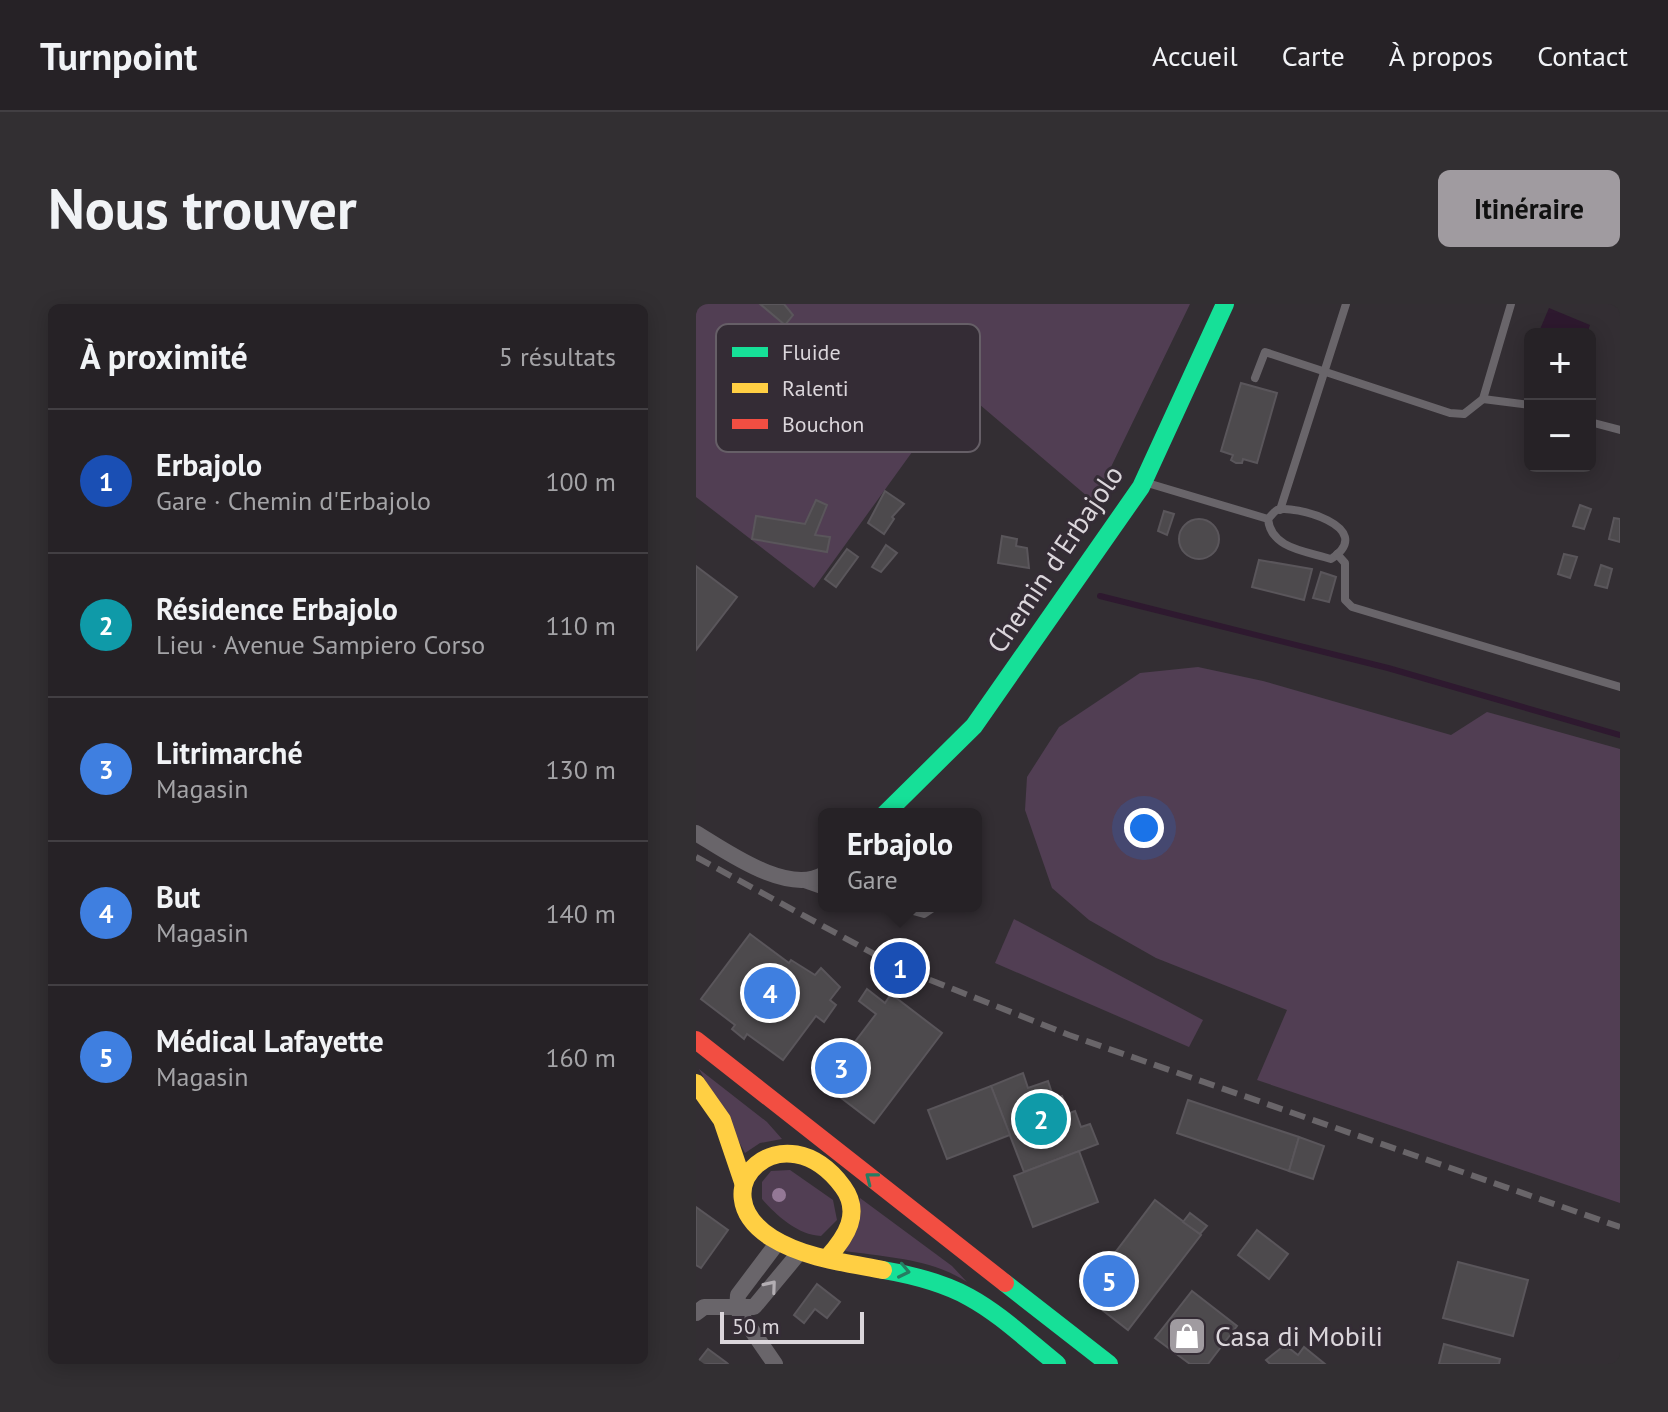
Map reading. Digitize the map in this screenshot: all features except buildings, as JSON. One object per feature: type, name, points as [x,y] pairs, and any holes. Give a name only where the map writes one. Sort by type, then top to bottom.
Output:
[{"type":"main road","name":"Chemin d'Erbajolo","points":[[891,808],[974,726],[1143,482],[1225,304]]},
{"type":"main road","points":[[696,1040],[1109,1364]]},
{"type":"main road","points":[[696,1060],[793,1137],[844,1186],[870,1196],[1089,1364]]},
{"type":"main road","points":[[696,1083],[722,1120],[743,1182],[743,1202],[752,1219],[778,1242],[799,1253],[918,1274],[949,1285],[970,1295],[1057,1364]]},
{"type":"main road","points":[[743,1182],[760,1160],[772,1154],[803,1156],[820,1164]]},
{"type":"main road","points":[[828,1257],[845,1244],[855,1217],[844,1186]]},
{"type":"street","points":[[696,833],[750,866],[788,878],[818,875]]},
{"type":"street","points":[[696,1101],[722,1120]]},
{"type":"street","points":[[775,1364],[737,1309],[738,1295],[778,1242]]},
{"type":"street","points":[[696,1313],[704,1307],[754,1307],[799,1253]]},
{"type":"lane","points":[[1268,519],[1280,510],[1346,304]]},
{"type":"lane","points":[[1255,378],[1265,352],[1450,413],[1464,414],[1483,399],[1511,304]]},
{"type":"lane","points":[[1483,399],[1524,404]]},
{"type":"lane","points":[[1596,424],[1620,430]]},
{"type":"lane","points":[[1143,482],[1268,519]]},
{"type":"lane","points":[[1268,519],[1269,531],[1277,542],[1331,559],[1337,554],[1345,532],[1339,524],[1280,510]]},
{"type":"lane","points":[[1337,554],[1345,563],[1345,600],[1352,607],[1620,687]]},
{"type":"lane","points":[[788,878],[818,889]]},
{"type":"shaded area","points":[[696,304],[1190,304],[1094,502],[980,405],[980,324],[716,324],[716,452],[912,452],[814,588],[696,497]]},
{"type":"shaded area","points":[[1549,308],[1590,325],[1589,328],[1541,328]]},
{"type":"shaded area","points":[[1198,667],[1263,681],[1451,735],[1487,712],[1620,749],[1620,1203],[1257,1080],[1287,1010],[1156,958],[1089,920],[1052,888],[1025,810],[1027,777],[1059,727],[1140,673]]},
{"type":"shaded area","points":[[1014,919],[1203,1020],[1189,1047],[995,963]]},
{"type":"shaded area","points":[[699,1069],[767,1122],[782,1139],[760,1143],[745,1153]]},
{"type":"shaded area","points":[[790,1170],[833,1200],[837,1220],[821,1236],[796,1228],[762,1199],[762,1182],[771,1171]]},
{"type":"shaded area","points":[[860,1198],[952,1266],[967,1282],[924,1264],[845,1251]]},
{"type":"waterway","points":[[1100,596],[1388,668],[1620,735]]},
{"type":"railway","points":[[696,857],[900,968],[1069,1035],[1620,1227]]},
{"type":"traffic: fast","points":[[891,808],[974,726],[1141,487],[1225,304]]},
{"type":"traffic: fast","points":[[883,1270],[938,1283],[978,1302],[1057,1364]]},
{"type":"traffic: fast","points":[[1005,1283],[1109,1364]]},
{"type":"traffic: slow","points":[[696,1083],[722,1120],[743,1182]]},
{"type":"traffic: slow","points":[[828,1257],[846,1233],[851,1215],[849,1197],[843,1187],[820,1164],[796,1154],[775,1155],[757,1164],[746,1180],[743,1199],[751,1219],[772,1238],[812,1255],[883,1270]]},
{"type":"traffic: jam","points":[[696,1040],[1005,1283]]},
{"type":"place","name":"Erbajolo","points":[[900,968]]},
{"type":"place","name":"But","points":[[770,993]]},
{"type":"place","name":"Litrimarché","points":[[841,1068]]},
{"type":"place","name":"Résidence Erbajolo","points":[[1041,1119]]},
{"type":"place","name":"Médical Lafayette","points":[[1109,1281]]},
{"type":"place","name":"Casa di Mobili","points":[[1187,1336]]}]
